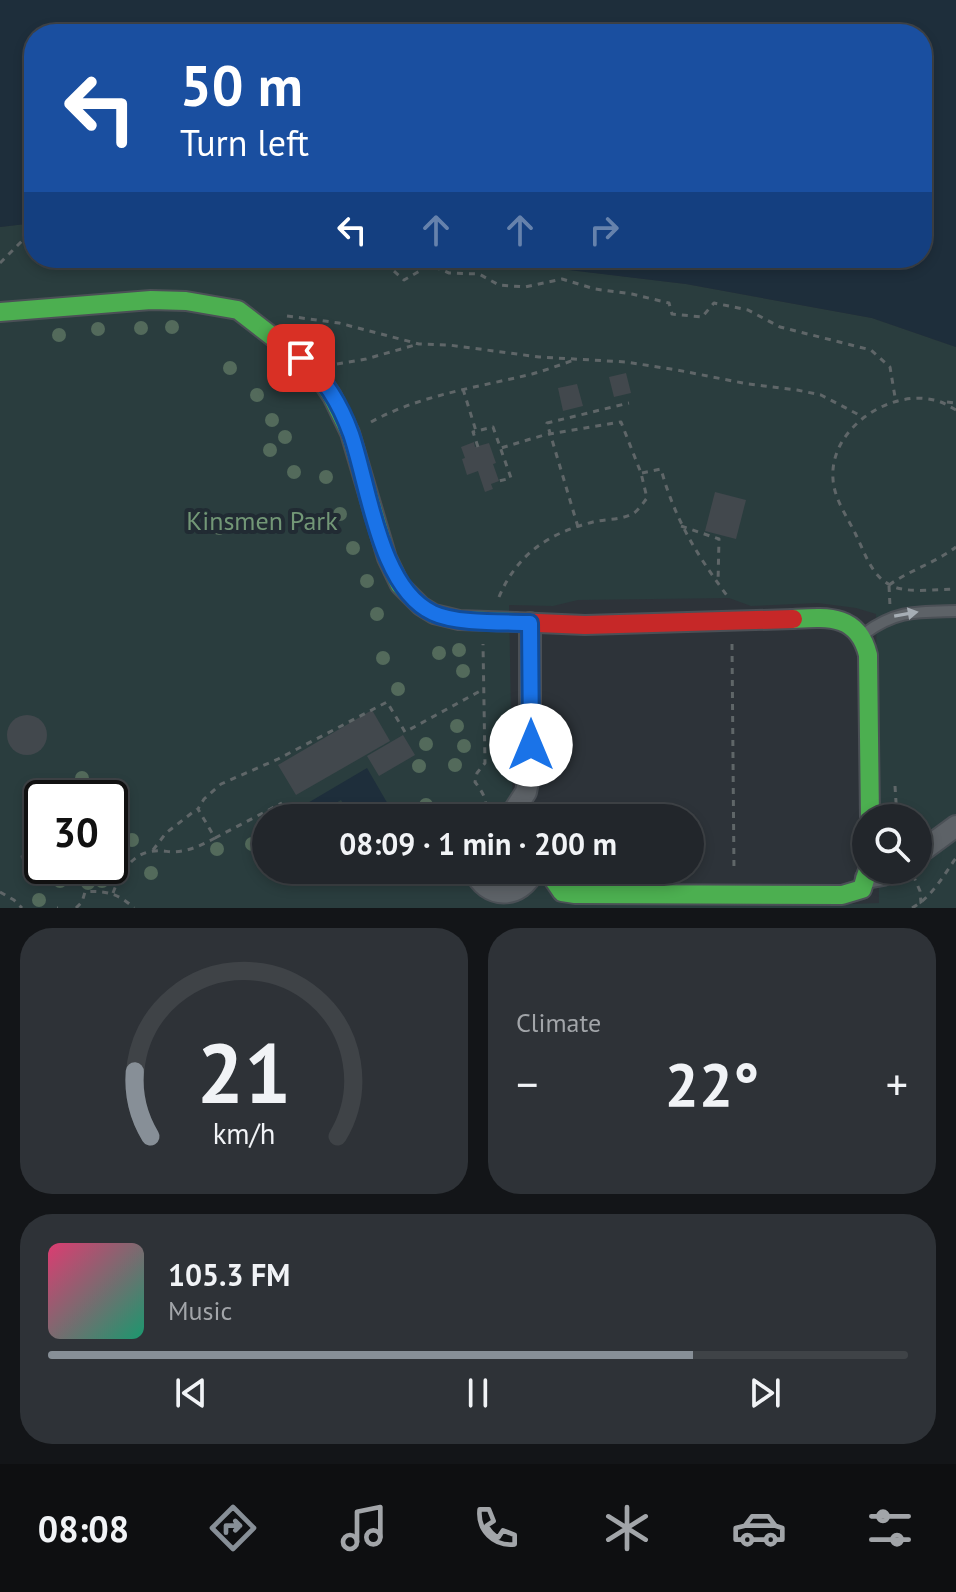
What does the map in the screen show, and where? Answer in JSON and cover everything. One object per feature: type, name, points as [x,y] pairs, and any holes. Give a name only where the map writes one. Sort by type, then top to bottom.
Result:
[{"type":"street","points":[[0,312],[170,299],[238,310],[313,368],[332,396],[350,433],[387,558],[400,585],[434,614],[459,620],[585,625],[830,619],[849,623],[862,635],[868,655],[870,804]]},
{"type":"street","points":[[518,804],[526,792],[530,771],[530,623]]},
{"type":"street","points":[[932,831],[956,825]]},
{"type":"street","points":[[932,843],[956,825]]},
{"type":"street","points":[[482,884],[488,889],[508,893],[544,893],[561,889]]},
{"type":"street","points":[[508,893],[526,884]]},
{"type":"street","points":[[557,884],[562,892],[575,894],[735,896],[842,895],[862,889],[864,884]]},
{"type":"lane","points":[[862,635],[880,622],[900,614],[956,611]]},
{"type":"path","points":[[0,263],[24,240]]},
{"type":"path","points":[[391,268],[404,280],[425,268]]},
{"type":"path","points":[[437,268],[449,273],[479,274],[499,285],[525,287],[562,279],[595,289],[669,303],[672,314],[702,317],[714,303],[748,310],[780,327],[871,350],[890,367],[896,403]]},
{"type":"path","points":[[285,316],[339,323],[419,344],[539,357],[626,362],[797,390],[821,395],[863,417]]},
{"type":"path","points":[[313,368],[366,359],[419,344]]},
{"type":"path","points":[[350,433],[389,412],[576,359]]},
{"type":"path","points":[[463,389],[478,447]]},
{"type":"path","points":[[956,403],[931,399],[906,400],[863,417],[847,432],[841,443],[833,480],[835,492],[879,578],[900,589],[956,589]]},
{"type":"path","points":[[943,402],[956,410]]},
{"type":"path","points":[[578,527],[547,423],[629,403]]},
{"type":"path","points":[[498,599],[512,574],[536,547],[560,532],[632,515],[647,498],[641,473],[621,422],[551,434],[501,448]]},
{"type":"path","points":[[476,431],[493,427],[511,478],[499,481]]},
{"type":"path","points":[[641,473],[661,469],[681,526],[729,598],[732,621],[735,896]]},
{"type":"path","points":[[681,526],[719,539],[718,583]]},
{"type":"path","points":[[889,585],[956,547]]},
{"type":"path","points":[[483,621],[485,763],[477,773],[475,782],[486,804]]},
{"type":"path","points":[[113,893],[127,865],[153,850],[166,833],[198,809],[221,784],[278,759],[387,702],[405,732],[482,690]]},
{"type":"path","points":[[153,850],[174,852],[198,848],[282,803]]},
{"type":"path","points":[[198,809],[215,838]]},
{"type":"path","points":[[912,908],[921,903],[956,858]]},
{"type":"path","points":[[917,884],[925,908]]},
{"type":"path","points":[[76,908],[85,892],[100,890],[113,893],[134,908]]},
{"type":"path","points":[[0,892],[22,908]]},
{"type":"green space","name":"Kinsmen Park","points":[[24,224],[24,268],[555,268],[686,284],[872,318],[956,347],[956,908],[0,908],[0,227]],"holes":[[[729,598],[751,606],[818,603],[876,614],[879,804],[932,804],[932,884],[879,884],[879,903],[852,904],[586,884],[252,884],[252,804],[513,804],[509,605],[553,606],[578,600]]]},
{"type":"water","points":[[0,0],[956,0],[956,347],[872,318],[686,284],[552,268],[932,268],[932,24],[24,24],[24,224],[0,227]]},
{"type":"water","points":[[367,768],[388,804],[343,804],[341,800],[334,804],[306,804]]},
{"type":"building","points":[[626,373],[631,393],[614,397],[609,377]]},
{"type":"building","points":[[577,384],[583,406],[563,411],[558,388]]},
{"type":"building","points":[[474,442],[475,447],[489,443],[496,463],[493,464],[499,481],[491,484],[493,489],[485,492],[478,471],[467,475],[462,459],[465,458],[461,447]]},
{"type":"building","points":[[715,492],[746,500],[736,539],[705,531]]},
{"type":"building","points":[[372,710],[390,741],[296,795],[278,765]]},
{"type":"building","points":[[27,715],[41,721],[47,735],[41,749],[27,755],[13,749],[7,735],[13,721]]},
{"type":"building","points":[[403,735],[415,755],[379,776],[367,756]]},
{"type":"traffic: fast","points":[[0,312],[151,300],[186,301],[238,310],[313,368],[332,396],[350,433],[387,558],[400,585],[434,614],[459,620],[515,622]]},
{"type":"traffic: fast","points":[[793,619],[840,621],[857,632],[863,642],[868,655],[870,804]]},
{"type":"traffic: fast","points":[[557,884],[562,892],[575,894],[842,895],[862,889],[864,884]]},
{"type":"traffic: jam","points":[[515,622],[585,625],[793,619]]},
{"type":"route","points":[[301,358],[313,368],[332,396],[350,433],[387,558],[400,585],[434,614],[459,620],[530,623],[531,745]]}]
